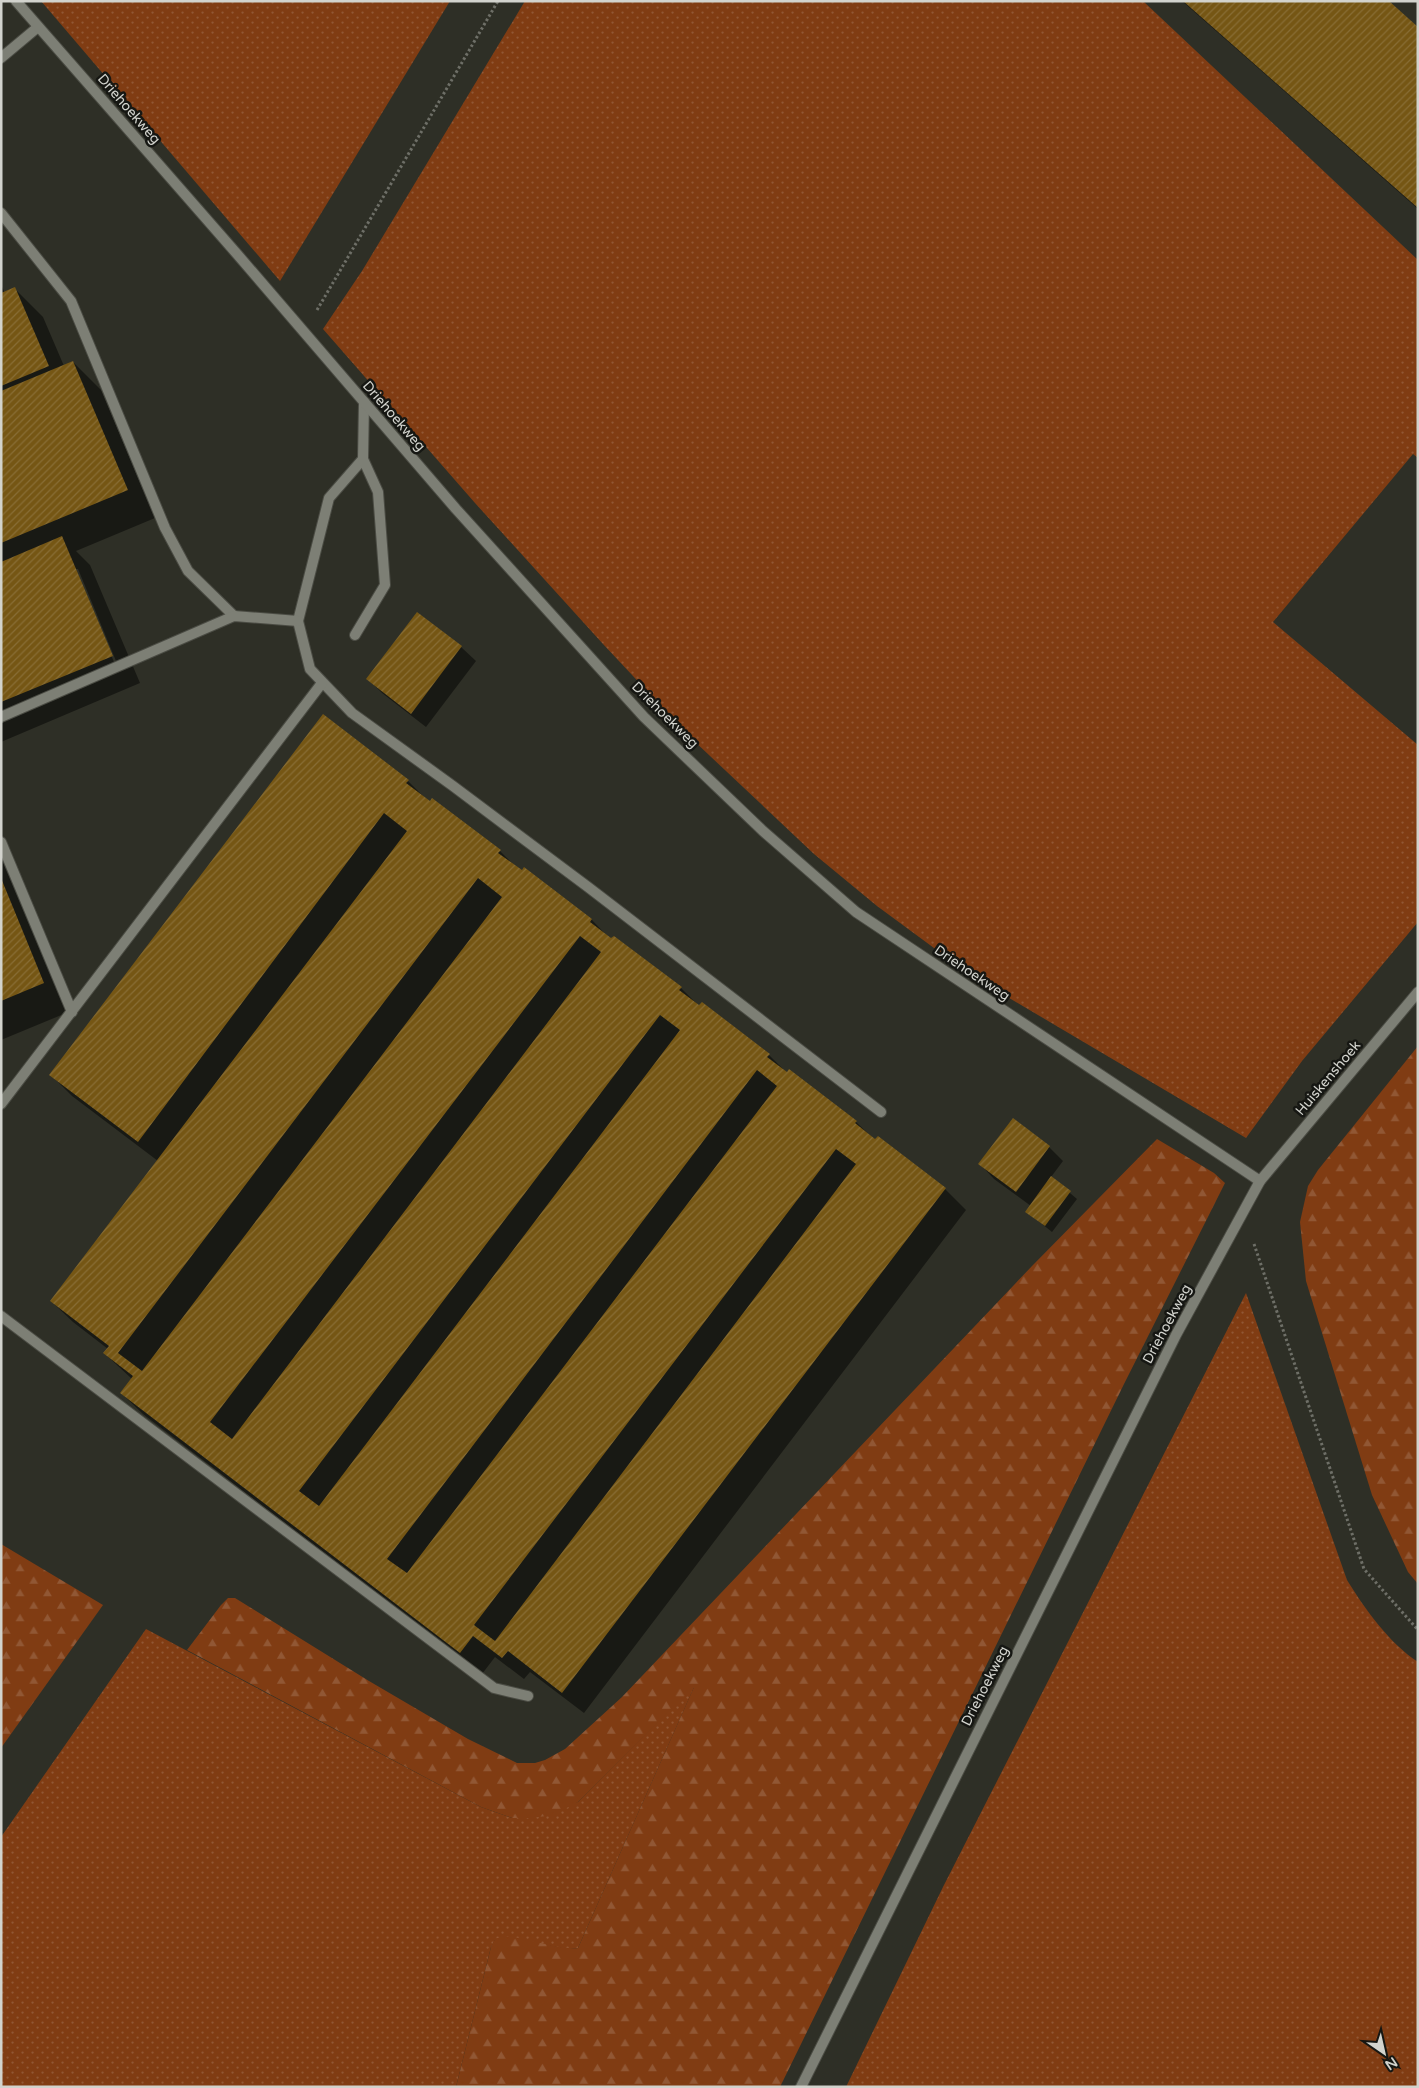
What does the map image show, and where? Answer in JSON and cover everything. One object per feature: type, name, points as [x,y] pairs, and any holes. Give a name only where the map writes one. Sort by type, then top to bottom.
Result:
[{"type":"street","name":"Driehoekweg","points":[[16,1],[456,509],[644,717],[770,837],[856,912],[1260,1181],[1176,1335],[801,2087]]},
{"type":"street","points":[[1,58],[38,27]]},
{"type":"street","points":[[1,213],[71,302],[166,528],[188,572],[234,616]]},
{"type":"street","points":[[355,635],[385,584],[378,492],[363,459],[364,402]]},
{"type":"street","points":[[363,459],[329,498],[298,621],[310,669],[352,713],[588,887],[881,1112]]},
{"type":"street","points":[[1,717],[234,616],[298,621]]},
{"type":"street","points":[[1,1104],[322,683]]},
{"type":"street","points":[[1,842],[72,1012]]},
{"type":"street","name":"Huiskenshoek","points":[[1260,1181],[1418,992]]},
{"type":"street","points":[[1,1316],[494,1688],[528,1696]]},
{"type":"path","points":[[304,332],[498,1]]},
{"type":"path","points":[[1255,1237],[1254,1247],[1364,1569],[1418,1630]]},
{"type":"green space","points":[[41,1],[450,1],[280,281]]},
{"type":"green space","points":[[525,1],[1143,1],[1418,260],[1418,458],[1413,454],[1273,622],[1418,745],[1418,922],[1302,1061],[1246,1138],[972,976],[877,906],[814,854],[692,739],[603,644],[475,503],[323,329],[362,271]]},
{"type":"green space","points":[[1418,1046],[1418,1584],[1408,1572],[1372,1495],[1306,1281],[1300,1222],[1308,1186],[1318,1170]]},
{"type":"green space","points":[[1157,1139],[1214,1173],[1225,1183],[1124,1384],[780,2087],[456,2087],[494,1941],[498,1938],[515,1937],[558,1947],[578,1948],[694,1687],[578,1802],[553,1815],[512,1818],[481,1807],[187,1650],[221,1605],[228,1598],[235,1598],[369,1681],[468,1739],[517,1763],[535,1763],[545,1760],[565,1749],[622,1697],[1032,1266]]},
{"type":"green space","points":[[1246,1293],[1347,1580],[1370,1614],[1388,1635],[1418,1662],[1418,2087],[846,2087],[943,1887]]},
{"type":"green space","points":[[1,1544],[103,1605],[1,1748]]},
{"type":"green space","points":[[146,1629],[481,1807],[512,1818],[578,1802],[695,1685],[578,1948],[567,1949],[516,1939],[495,1940],[491,1947],[456,2087],[1,2087],[1,1837]]},
{"type":"building","points":[[1183,1],[1389,1],[1418,27],[1418,208]]},
{"type":"building","points":[[15,287],[49,366],[1,386],[1,293]]},
{"type":"building","points":[[73,361],[128,490],[1,543],[1,391]]},
{"type":"building","points":[[62,536],[113,656],[1,702],[1,562]]},
{"type":"building","points":[[417,612],[462,646],[411,714],[366,679]]},
{"type":"building","points":[[323,714],[409,780],[406,783],[430,801],[432,798],[501,850],[498,853],[522,870],[524,867],[592,919],[590,922],[611,938],[614,936],[682,987],[679,990],[699,1005],[702,1002],[770,1054],[767,1057],[787,1072],[789,1069],[857,1121],[855,1123],[875,1139],[878,1136],[946,1188],[562,1693],[508,1651],[502,1658],[473,1636],[460,1653],[120,1393],[133,1376],[103,1353],[109,1346],[50,1301],[407,831],[384,813],[138,1142],[49,1075]],"holes":[[[478,878],[502,897],[142,1371],[118,1353]],[[580,936],[601,952],[232,1439],[210,1422]],[[660,1015],[680,1030],[319,1506],[299,1491]],[[757,1070],[777,1086],[407,1573],[387,1559]],[[836,1149],[856,1164],[495,1641],[474,1625]]]},
{"type":"building","points":[[1,878],[44,983],[1,1001]]},
{"type":"building","points":[[1013,1118],[1050,1146],[1016,1192],[978,1164]]},
{"type":"building","points":[[1051,1176],[1071,1191],[1045,1226],[1025,1212]]}]
